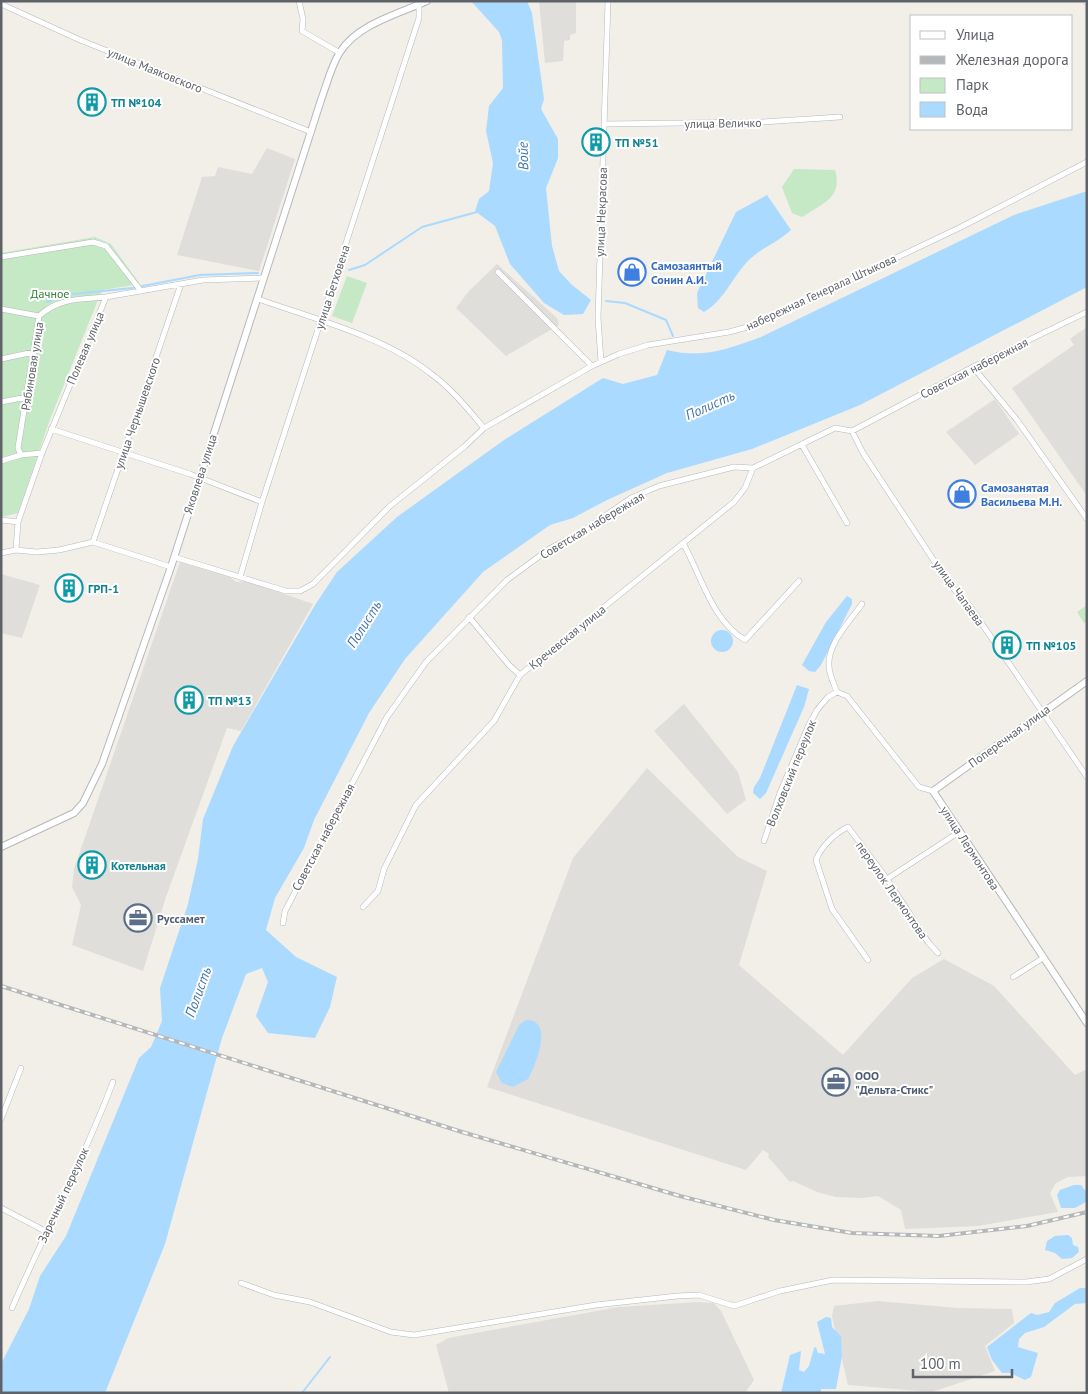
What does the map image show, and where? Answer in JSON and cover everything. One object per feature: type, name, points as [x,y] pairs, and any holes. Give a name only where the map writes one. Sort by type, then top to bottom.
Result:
[{"type":"street","points":[[299,1],[303,19],[302,31],[340,53]]},
{"type":"street","points":[[420,4],[427,1]]},
{"type":"street","name":"улица Некрасова","points":[[600,362],[598,318],[608,1]]},
{"type":"street","name":"улица Маяковского","points":[[1,4],[80,40],[311,132]]},
{"type":"street","name":"Яковлева улица","points":[[1,847],[64,819],[83,804],[102,764],[171,566],[311,132],[340,53],[348,43],[373,25],[420,4]]},
{"type":"street","name":"улица Бетховена","points":[[240,577],[262,502],[418,18],[420,4]]},
{"type":"street","name":"улица Величко","points":[[605,124],[762,122],[840,117]]},
{"type":"street","name":"набережная Генерала Штыкова","points":[[174,557],[286,591],[300,591],[313,584],[390,506],[465,446],[484,428],[592,366],[648,345],[730,332],[755,325],[961,227],[1087,162]]},
{"type":"street","points":[[1,257],[93,242],[106,246],[141,291]]},
{"type":"street","points":[[498,272],[592,366]]},
{"type":"street","name":"Полевая улица","points":[[16,550],[18,522],[50,429],[106,297],[203,280],[264,278]]},
{"type":"street","name":"улица Чернышевского","points":[[93,542],[180,284]]},
{"type":"street","name":"Рябиновая улица","points":[[21,455],[18,448],[39,316],[53,305],[68,300],[106,297]]},
{"type":"street","points":[[258,298],[381,344],[429,372],[452,391],[484,428]]},
{"type":"street","points":[[1,309],[39,316]]},
{"type":"street","name":"Советская набережная","points":[[283,923],[284,911],[387,717],[426,662],[507,580],[542,554],[580,532],[631,498],[659,486],[734,467],[753,468],[835,428],[852,431],[973,367],[1087,312]]},
{"type":"street","points":[[1,359],[34,352]]},
{"type":"street","points":[[973,367],[1017,420],[1087,519]]},
{"type":"street","points":[[1,402],[27,397]]},
{"type":"street","points":[[50,429],[199,478],[262,502]]},
{"type":"street","name":"улица Чапаева","points":[[852,431],[863,454],[903,511],[950,584],[969,605],[1087,777]]},
{"type":"street","points":[[802,445],[847,523]]},
{"type":"street","points":[[1,461],[21,455],[42,453]]},
{"type":"street","name":"Кречевская улица","points":[[363,907],[378,891],[384,869],[416,806],[494,721],[520,675],[734,502],[745,488],[753,468]]},
{"type":"street","points":[[1,520],[18,522]]},
{"type":"street","points":[[1,553],[16,550],[52,551],[93,542],[171,566]]},
{"type":"street","points":[[683,544],[722,619],[735,634],[745,640],[799,581]]},
{"type":"street","points":[[837,692],[829,666],[830,656],[839,637],[862,604]]},
{"type":"street","points":[[469,617],[509,665],[520,675]]},
{"type":"street","name":"Поперечная улица","points":[[932,791],[1087,682]]},
{"type":"street","name":"улица Лермонтова","points":[[837,692],[847,696],[920,787],[932,791],[1087,1023]]},
{"type":"street","name":"Волховский переулок","points":[[764,841],[780,794],[808,727],[817,710],[837,692]]},
{"type":"street","name":"переулок Лермонтова","points":[[868,960],[832,909],[816,860],[819,852],[841,831],[848,827],[887,879],[928,942],[938,953]]},
{"type":"street","points":[[887,879],[959,832]]},
{"type":"street","points":[[1013,977],[1043,958]]},
{"type":"street","points":[[1,1119],[21,1068]]},
{"type":"street","name":"Заречный переулок","points":[[12,1308],[45,1231],[81,1159],[113,1082]]},
{"type":"street","points":[[1,1208],[45,1231]]},
{"type":"street","points":[[240,1283],[274,1295],[310,1302],[391,1332],[414,1335],[596,1305],[677,1296],[699,1295],[734,1306],[780,1291],[833,1280],[1026,1282],[1049,1279],[1087,1259]]},
{"type":"shaded area","points":[[539,1],[576,1],[576,33],[570,35],[570,40],[564,41],[563,61],[545,63]]},
{"type":"shaded area","points":[[267,148],[295,159],[259,271],[177,255],[202,177],[215,176],[218,167],[252,174]]},
{"type":"shaded area","points":[[497,264],[557,318],[559,325],[506,356],[456,308],[468,292]]},
{"type":"shaded area","points":[[1087,327],[1087,496],[1012,388],[1074,345],[1070,339]]},
{"type":"shaded area","points":[[995,399],[1019,434],[975,465],[946,432]]},
{"type":"shaded area","points":[[180,562],[230,577],[236,582],[247,581],[313,604],[241,731],[227,728],[166,897],[143,971],[72,945],[81,905],[72,887],[74,869]]},
{"type":"shaded area","points":[[1,574],[40,585],[22,638],[1,633]]},
{"type":"shaded area","points":[[684,704],[738,772],[746,800],[727,814],[654,731]]},
{"type":"shaded area","points":[[647,768],[738,857],[767,871],[739,965],[843,1055],[912,978],[944,959],[994,986],[1075,1075],[1087,1069],[1087,1176],[1068,1177],[1056,1183],[1050,1193],[1058,1212],[978,1226],[905,1229],[901,1210],[878,1196],[861,1198],[836,1197],[817,1192],[793,1181],[790,1182],[768,1157],[769,1154],[763,1150],[746,1170],[487,1087],[573,858]]},
{"type":"shaded area","points":[[878,1301],[958,1308],[1012,1309],[1014,1323],[985,1346],[995,1371],[932,1392],[848,1385],[832,1316],[834,1306]]},
{"type":"shaded area","points":[[698,1302],[714,1303],[721,1311],[754,1380],[745,1393],[449,1393],[436,1345],[448,1338],[619,1307]]},
{"type":"green space","points":[[794,169],[835,170],[837,179],[834,193],[829,199],[802,217],[792,213],[782,187]]},
{"type":"green space","name":"Дачное","points":[[95,237],[111,244],[140,284],[102,290],[49,422],[18,513],[1,517],[1,253]]},
{"type":"green space","points":[[347,276],[367,283],[352,323],[332,316]]},
{"type":"green space","points":[[1087,605],[1087,622],[1084,623],[1077,612]]},
{"type":"water","points":[[471,1],[527,1],[532,13],[544,99],[541,109],[558,139],[558,158],[546,188],[552,246],[559,271],[572,285],[591,300],[583,314],[564,315],[544,303],[510,264],[495,226],[475,211],[479,199],[489,191],[493,163],[486,131],[489,106],[503,88],[502,40],[499,32]]},
{"type":"water","name":"Полисть","points":[[1087,191],[1087,287],[860,405],[752,449],[667,473],[607,500],[573,518],[550,525],[483,572],[405,659],[369,713],[314,820],[304,848],[275,898],[266,930],[296,957],[337,977],[330,1007],[315,1038],[268,1033],[256,1016],[268,982],[262,968],[246,974],[222,1038],[165,1244],[105,1393],[1,1393],[1,1364],[29,1309],[40,1276],[66,1236],[139,1058],[151,1047],[162,1021],[160,988],[188,904],[198,859],[203,819],[233,746],[315,605],[337,572],[397,517],[504,440],[603,378],[623,384],[657,375],[667,350],[680,353],[704,353],[726,349],[761,337],[1014,215]]},
{"type":"water","points":[[767,195],[791,230],[750,259],[718,301],[704,312],[698,308],[697,293],[736,212]]},
{"type":"water","points":[[847,596],[852,599],[852,604],[821,665],[815,672],[809,671],[802,665],[826,622]]},
{"type":"water","points":[[722,630],[730,633],[733,641],[730,649],[722,652],[714,649],[711,641],[714,633]]},
{"type":"water","points":[[797,685],[809,689],[804,707],[766,793],[760,799],[753,793],[754,787],[760,778]]},
{"type":"water","points":[[526,1020],[535,1022],[540,1027],[540,1045],[535,1065],[528,1079],[513,1087],[502,1083],[496,1072],[519,1025]]},
{"type":"water","points":[[1074,1185],[1081,1185],[1087,1193],[1086,1202],[1075,1208],[1061,1208],[1057,1195],[1060,1190]]},
{"type":"water","points":[[1068,1235],[1072,1238],[1073,1245],[1078,1247],[1079,1252],[1072,1258],[1062,1259],[1055,1253],[1045,1250],[1047,1241],[1055,1236]]},
{"type":"water","points":[[1080,1288],[1087,1288],[1087,1303],[1075,1304],[1044,1327],[1025,1333],[1019,1339],[1018,1347],[1038,1353],[1031,1377],[1025,1380],[1010,1373],[1002,1373],[992,1360],[987,1347],[1031,1313],[1037,1315],[1049,1312],[1055,1303]]},
{"type":"water","points":[[826,1317],[831,1318],[832,1327],[841,1336],[842,1356],[836,1389],[821,1389],[821,1393],[781,1393],[790,1355],[801,1351],[799,1370],[804,1372],[809,1366],[814,1348],[816,1347],[818,1353],[825,1354],[817,1322]]},
{"type":"waterway","points":[[349,270],[365,265],[422,227],[477,212]]},
{"type":"waterway","points":[[47,302],[64,295],[132,288],[200,275],[258,273]]},
{"type":"waterway","name":"Войе","points":[[606,301],[625,303],[666,320],[673,336]]},
{"type":"waterway","points":[[302,1393],[330,1357]]},
{"type":"railway","points":[[1,986],[462,1132],[680,1196],[774,1220],[852,1233],[939,1236],[1027,1226],[1087,1212]]},
{"type":"place","name":"ТП №104","points":[[92,102]]},
{"type":"place","name":"ТП №51","points":[[596,142]]},
{"type":"place","name":"Самозаянтый Сонин А.И.","points":[[632,272]]},
{"type":"place","name":"Самозанятая Васильева М.Н.","points":[[962,494]]},
{"type":"place","name":"ГРП-1","points":[[69,588]]},
{"type":"place","name":"ТП №105","points":[[1007,645]]},
{"type":"place","name":"ТП №13","points":[[189,700]]},
{"type":"place","name":"Котельная","points":[[92,865]]},
{"type":"place","name":"Руссамет","points":[[138,918]]},
{"type":"place","name":"ООО \"Дельта-Стикс\"","points":[[836,1082]]}]
